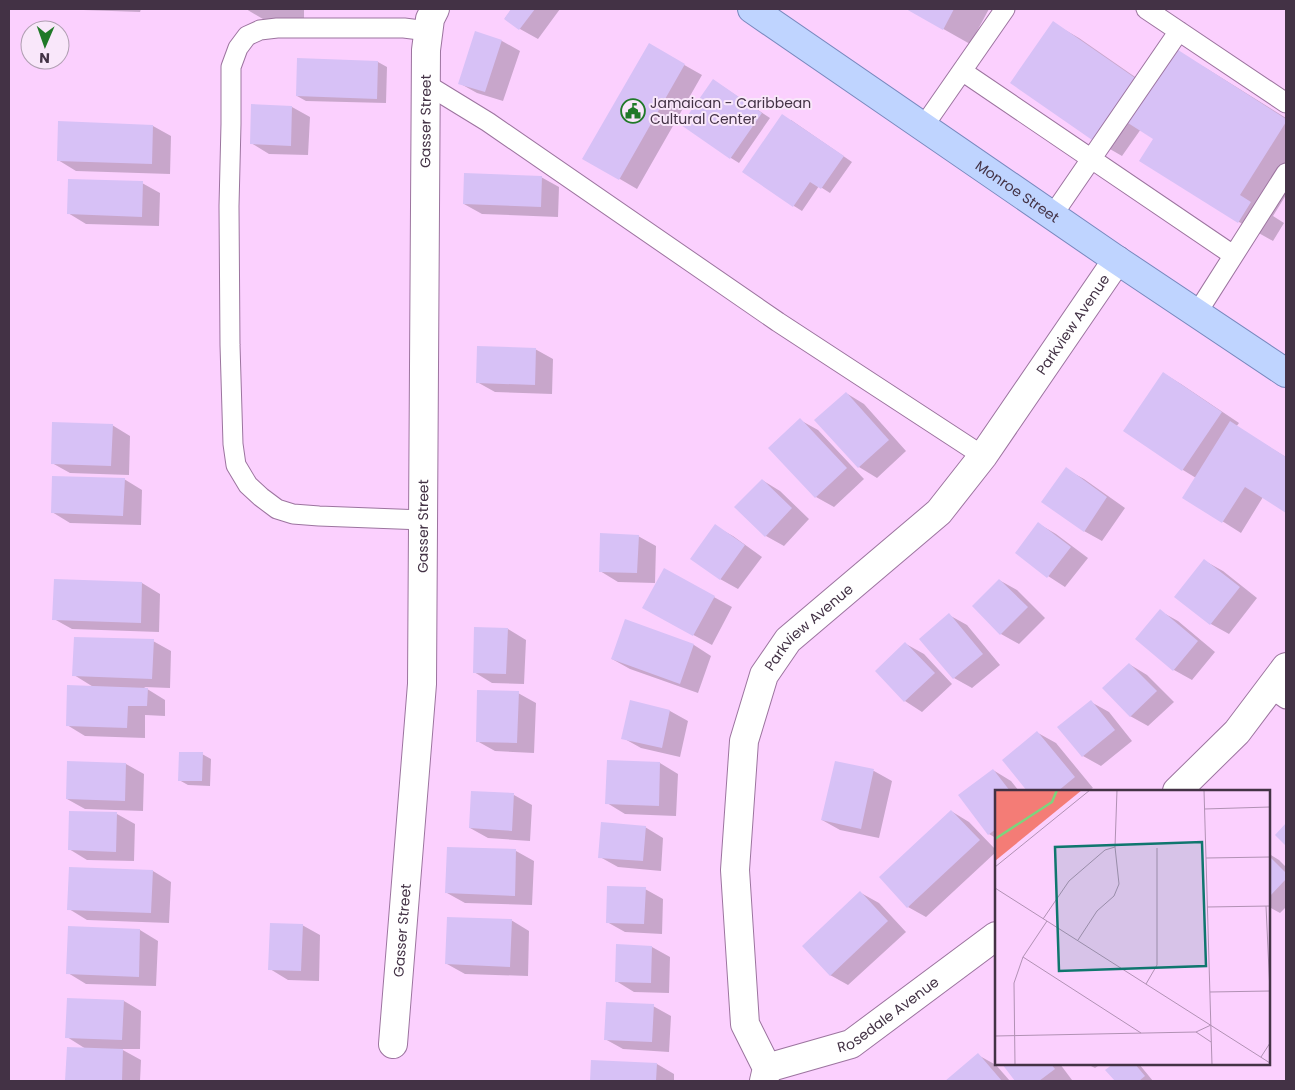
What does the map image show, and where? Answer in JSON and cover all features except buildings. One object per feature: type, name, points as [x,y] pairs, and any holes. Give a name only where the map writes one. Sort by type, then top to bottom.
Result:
[{"type":"main road","name":"Monroe Street","points":[[752,9],[1052,216],[1286,373]]},
{"type":"street","name":"Gasser Street","points":[[393,1044],[422,684],[426,50],[432,20]]},
{"type":"street","name":"Parkview Avenue","points":[[765,1075],[745,1024],[735,870],[744,741],[764,675],[788,640],[939,512],[983,456],[1117,260]]},
{"type":"street","points":[[1178,790],[1237,732],[1281,684]]},
{"type":"street","name":"Rosedale Avenue","points":[[765,1075],[851,1044],[995,937]]},
{"type":"lane","points":[[924,127],[1005,9]]},
{"type":"lane","points":[[1146,9],[1286,103]]},
{"type":"lane","points":[[423,520],[319,516],[293,514],[276,509],[248,485],[236,465],[233,444],[230,345],[231,67],[238,48],[247,36],[260,30],[277,28],[404,28],[432,20]]},
{"type":"lane","points":[[1052,216],[1179,31]]},
{"type":"lane","points":[[962,70],[1233,255]]},
{"type":"lane","points":[[426,84],[488,122],[778,322],[983,456]]},
{"type":"lane","points":[[1197,313],[1286,173]]},
{"type":"place","name":"Jamaican - Caribbean Cultural Center","points":[[633,111]]}]
